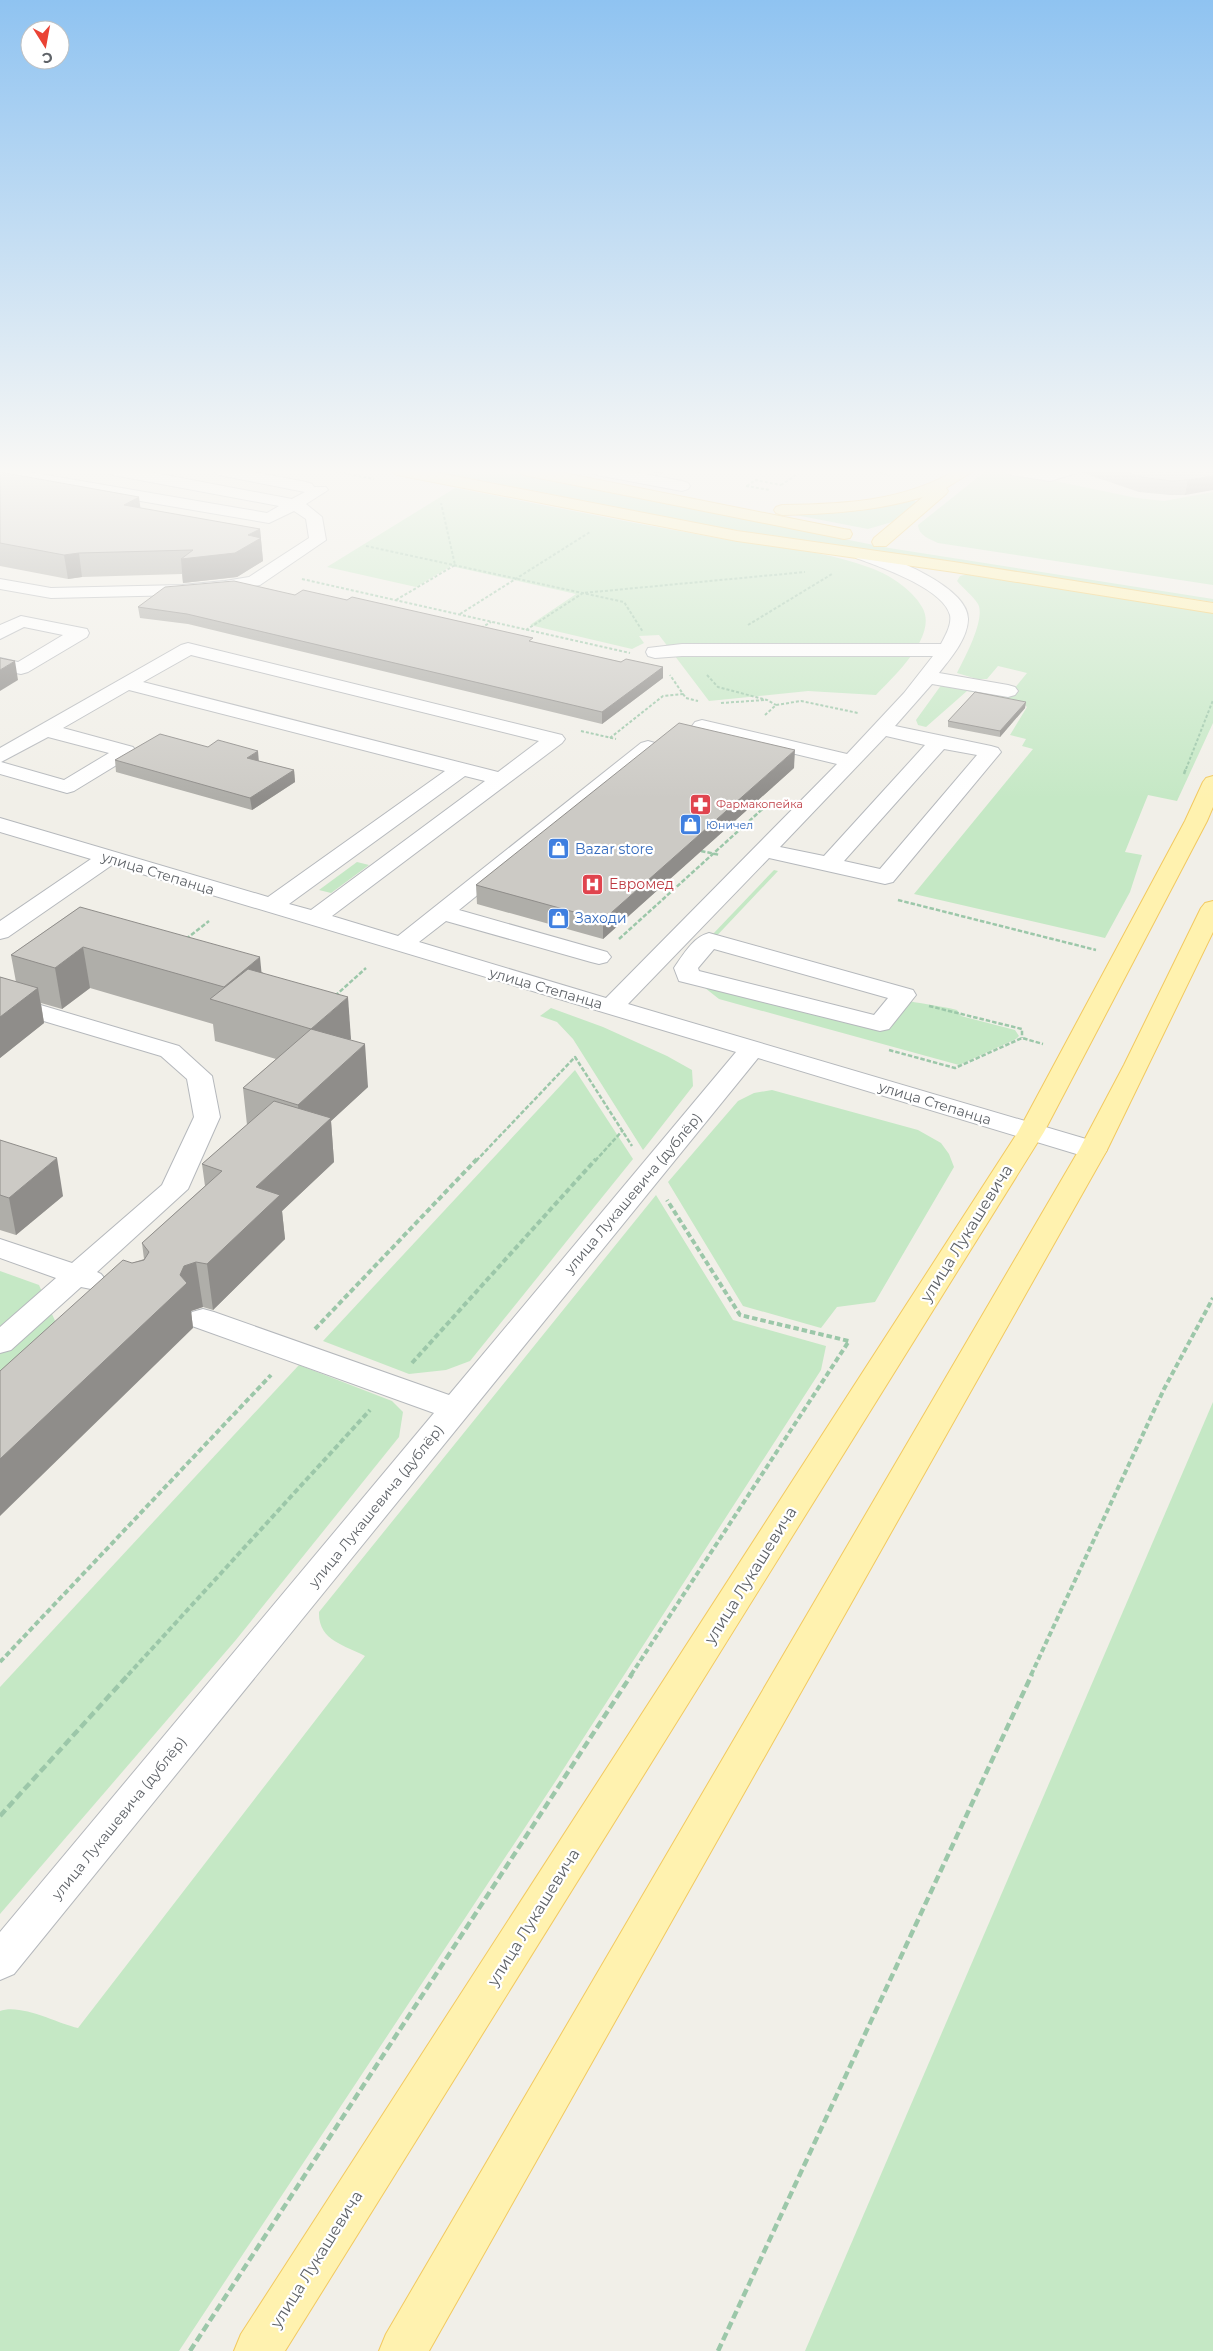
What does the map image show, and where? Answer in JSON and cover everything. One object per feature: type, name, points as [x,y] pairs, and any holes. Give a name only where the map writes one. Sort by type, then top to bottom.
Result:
[{"type":"main road","points":[[1034,580],[1213,608]]},
{"type":"main road","points":[[1117,580],[1213,595]]},
{"type":"main road","name":"улица Лукашевича","points":[[258,2351],[1030,1132],[1196,821],[1213,782]]},
{"type":"main road","points":[[403,2351],[1093,1150],[1137,1066],[1213,908]]},
{"type":"street","points":[[0,584],[51,593],[182,590],[256,580]]},
{"type":"street","points":[[611,1007],[881,730],[926,677],[946,650],[956,631],[959,615],[952,602],[935,588],[920,580]]},
{"type":"street","points":[[934,580],[935,588]]},
{"type":"street","points":[[0,633],[21,621],[80,634],[21,668],[0,664]]},
{"type":"street","points":[[0,756],[188,649],[555,739],[314,919]]},
{"type":"street","points":[[655,652],[682,650],[946,650]]},
{"type":"street","points":[[926,677],[1008,691]]},
{"type":"street","points":[[127,684],[501,779]]},
{"type":"street","points":[[702,726],[851,761]]},
{"type":"street","points":[[0,768],[67,786],[126,751],[46,730]]},
{"type":"street","points":[[759,856],[830,864],[885,877],[991,752],[881,730]]},
{"type":"street","points":[[830,864],[939,742]]},
{"type":"street","points":[[401,945],[648,747]]},
{"type":"street","points":[[271,906],[461,769]]},
{"type":"street","name":"улица Степанца","points":[[0,826],[1093,1150]]},
{"type":"street","points":[[0,932],[108,858]]},
{"type":"street","points":[[441,912],[606,951]]},
{"type":"street","points":[[709,940],[904,994],[880,1024],[688,976],[686,968],[709,940]]},
{"type":"street","points":[[0,1343],[174,1190],[206,1117],[199,1076],[170,1051],[6,1008]]},
{"type":"street","name":"улица Лукашевича (дублёр)","points":[[0,1962],[752,1049]]},
{"type":"street","points":[[0,1248],[115,1288]]},
{"type":"street","points":[[203,1319],[456,1409]]},
{"type":"path","points":[[306,580],[634,654]]},
{"type":"path","points":[[396,600],[430,580]]},
{"type":"path","points":[[459,614],[514,580]]},
{"type":"path","points":[[524,580],[624,602]]},
{"type":"path","points":[[526,630],[582,593],[722,580]]},
{"type":"path","points":[[747,626],[824,580]]},
{"type":"path","points":[[422,611],[427,607]]},
{"type":"path","points":[[480,629],[491,622]]},
{"type":"path","points":[[682,650],[718,687],[767,700],[776,705],[802,701],[866,714]]},
{"type":"path","points":[[671,676],[686,698],[703,702]]},
{"type":"path","points":[[610,738],[664,696],[683,694]]},
{"type":"path","points":[[712,703],[767,700]]},
{"type":"path","points":[[1183,774],[1213,700]]},
{"type":"path","points":[[606,951],[750,820]]},
{"type":"path","points":[[701,851],[713,854],[759,856]]},
{"type":"path","points":[[894,899],[1104,952]]},
{"type":"path","points":[[179,944],[209,921]]},
{"type":"path","points":[[330,1000],[366,968]]},
{"type":"path","points":[[889,1049],[955,1068],[1022,1038],[1045,1044]]},
{"type":"path","points":[[190,2351],[849,1341],[740,1315],[650,1172],[575,1058]]},
{"type":"path","points":[[0,1816],[623,1130]]},
{"type":"path","points":[[718,2351],[1164,1389],[1213,1298]]},
{"type":"green space","points":[[384,580],[428,580],[416,587]]},
{"type":"green space","points":[[512,580],[894,580],[918,600],[926,618],[925,630],[920,642],[903,666],[876,695],[808,691],[709,701],[659,635],[639,636],[644,643],[632,649],[530,625],[576,594]]},
{"type":"green space","points":[[1006,580],[1213,611],[1213,723],[1177,801],[1148,795],[1125,852],[1142,855],[1130,892],[1105,938],[914,894],[1033,749],[1022,746],[1026,739],[1010,735],[1027,707],[1020,701],[967,691],[926,727],[918,725],[916,720],[942,684],[1014,689],[1027,673],[998,666],[987,679],[977,679],[957,673],[977,629],[980,611],[978,604],[957,581]]},
{"type":"green space","points":[[1064,580],[1090,580],[1213,599],[1213,602]]},
{"type":"green space","points":[[1178,580],[1213,580],[1213,585]]},
{"type":"green space","points":[[357,862],[369,865],[331,893],[319,890]]},
{"type":"green space","points":[[774,870],[778,871],[709,944],[691,957]]},
{"type":"green space","points":[[700,984],[879,1024],[901,999],[957,1010],[961,1016],[1015,1030],[1019,1036],[959,1065],[719,999]]},
{"type":"green space","points":[[551,1008],[603,1027],[667,1056],[692,1070],[693,1086],[643,1150],[573,1039],[557,1022],[540,1016]]},
{"type":"green space","points":[[575,1070],[633,1159],[470,1361],[446,1370],[409,1374],[323,1341]]},
{"type":"green space","points":[[772,1090],[918,1130],[941,1143],[949,1154],[954,1167],[875,1302],[837,1307],[821,1328],[743,1306],[668,1182],[738,1101],[754,1093]]},
{"type":"green space","points":[[656,1195],[733,1320],[826,1346],[821,1370],[557,1779],[179,2351],[0,2351],[0,2011],[8,2009],[28,2012],[78,2028],[365,1656],[341,1645],[328,1636],[320,1622],[319,1612]]},
{"type":"green space","points":[[0,1271],[39,1285],[60,1332],[0,1398]]},
{"type":"green space","points":[[299,1365],[392,1401],[403,1412],[399,1437],[235,1641],[0,1914],[0,1687]]},
{"type":"green space","points":[[1213,1402],[1213,2351],[805,2351]]},
{"type":"building","points":[[234,581],[295,595],[303,590],[347,600],[352,597],[533,638],[529,641],[621,662],[626,659],[663,667],[602,712],[187,614],[138,607],[165,587]]},
{"type":"building","points":[[0,658],[15,661],[0,670]]},
{"type":"building","points":[[975,692],[1026,702],[1000,731],[948,721]]},
{"type":"building","points":[[679,723],[795,750],[603,920],[476,885]]},
{"type":"building","points":[[160,734],[208,747],[218,740],[258,751],[247,758],[294,770],[250,798],[115,760]]},
{"type":"building","points":[[80,907],[260,957],[224,987],[83,947],[55,968],[11,955]]},
{"type":"building","points":[[248,969],[348,997],[311,1029],[210,999]]},
{"type":"building","points":[[0,977],[38,988],[0,1017]]},
{"type":"building","points":[[311,1029],[365,1044],[298,1105],[243,1088]]},
{"type":"building","points":[[274,1101],[331,1118],[256,1187],[280,1195],[207,1264],[196,1262],[184,1266],[180,1275],[187,1283],[0,1459],[0,1371],[123,1260],[132,1263],[144,1260],[149,1252],[142,1243],[222,1171],[202,1164]]},
{"type":"building","points":[[0,1140],[57,1158],[9,1198],[0,1195]]},
{"type":"place","name":"Фармакопейка","points":[[700,804]]},
{"type":"place","name":"Юничел","points":[[690,825]]},
{"type":"place","name":"Bazar store","points":[[559,849]]},
{"type":"place","name":"Евромед","points":[[593,884]]},
{"type":"place","name":"Заходи","points":[[559,918]]}]
